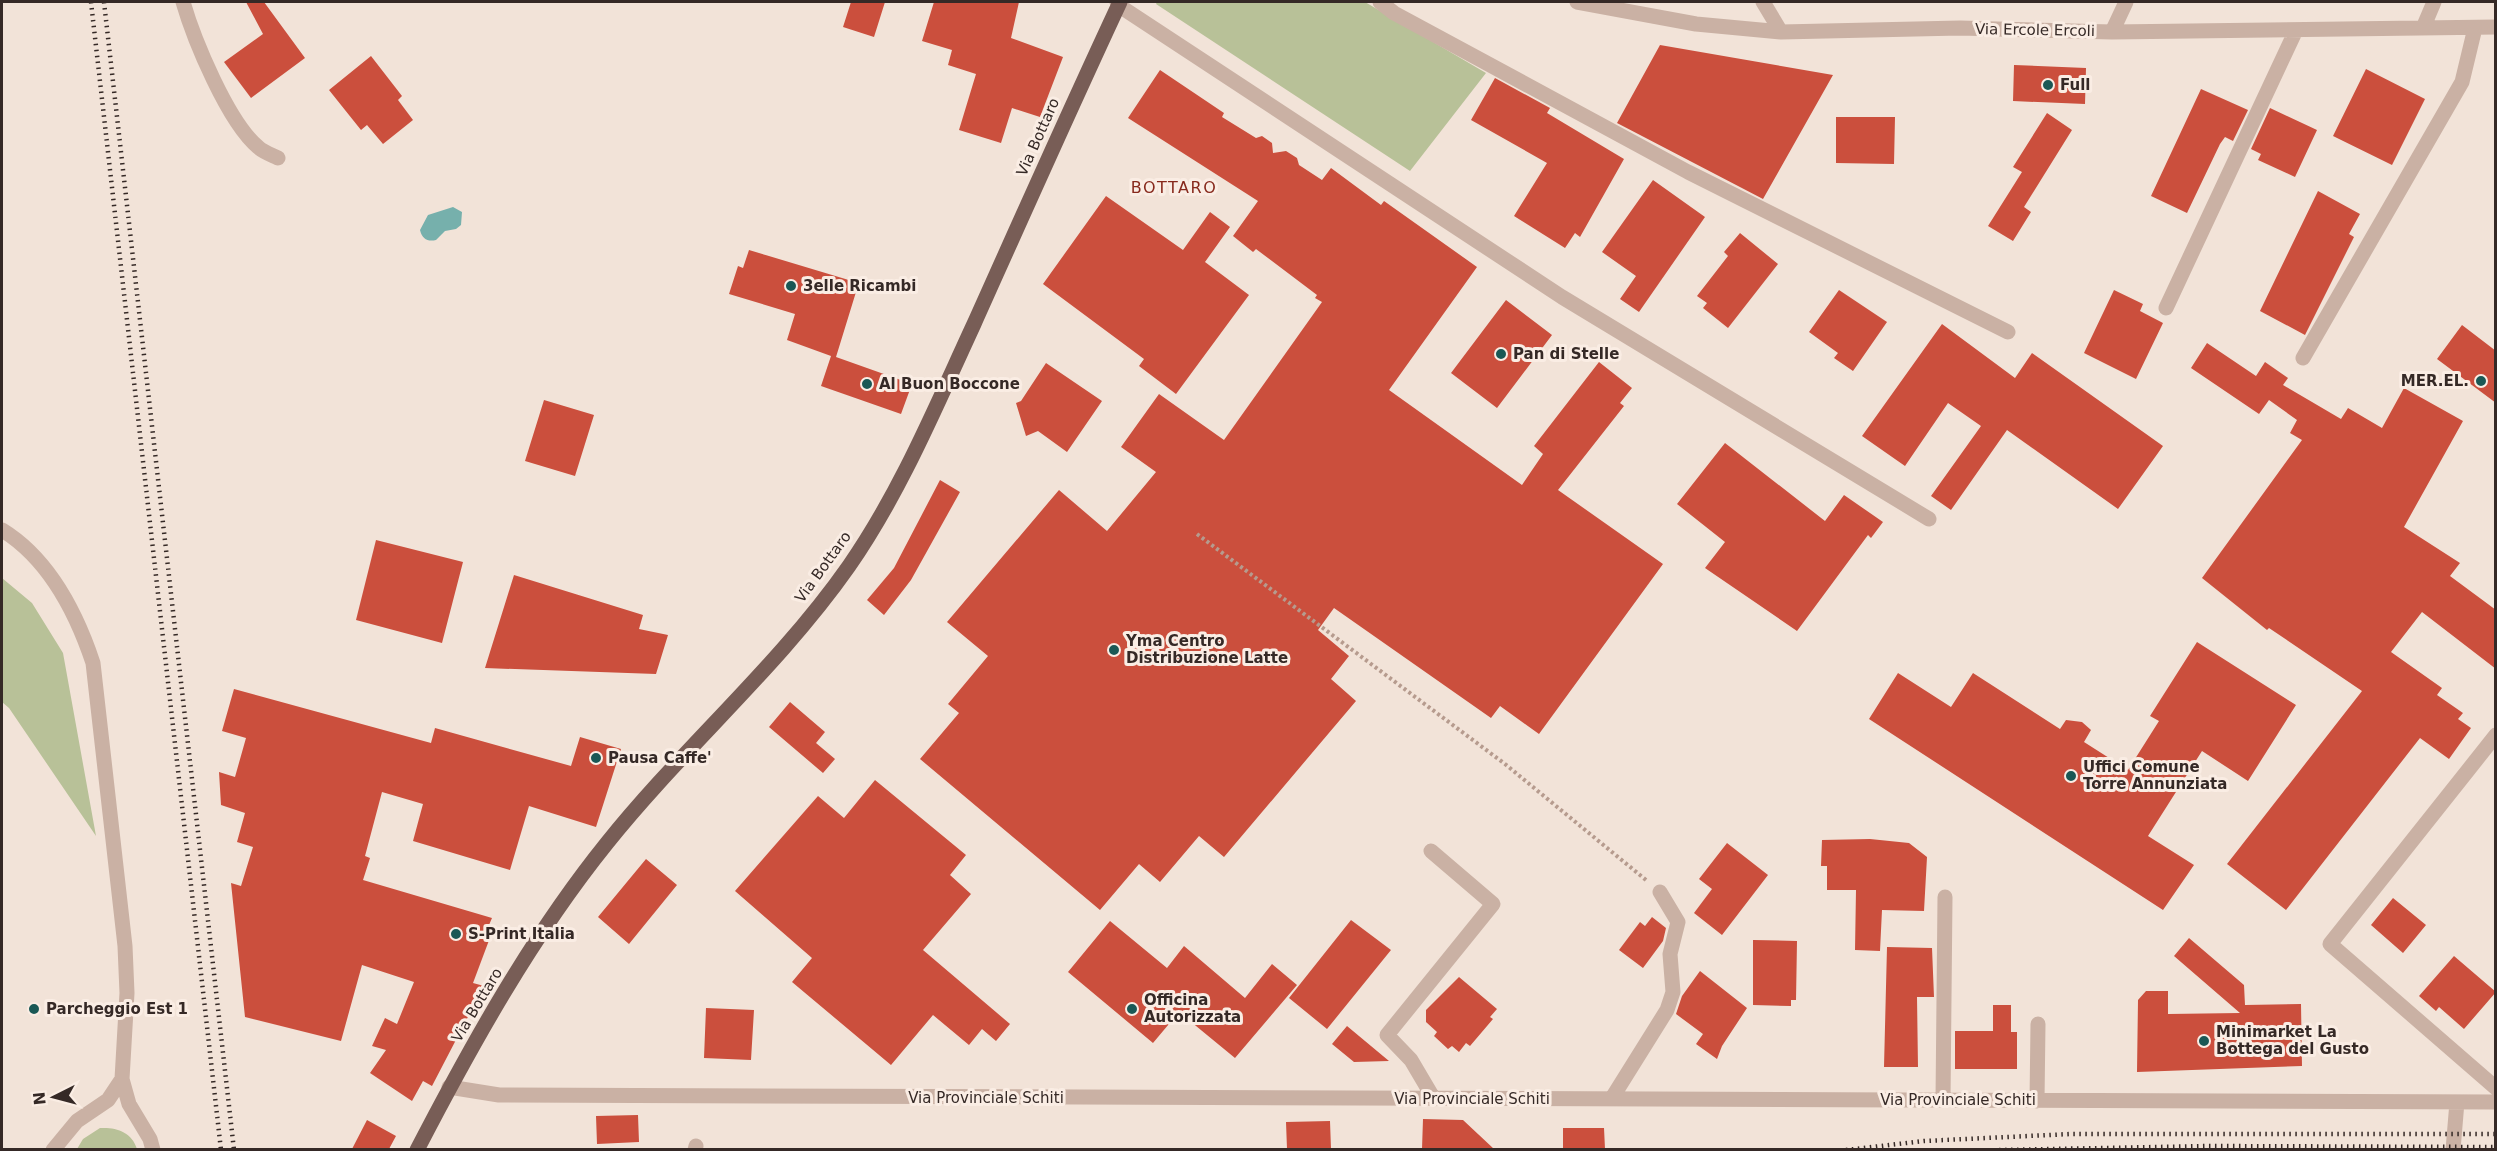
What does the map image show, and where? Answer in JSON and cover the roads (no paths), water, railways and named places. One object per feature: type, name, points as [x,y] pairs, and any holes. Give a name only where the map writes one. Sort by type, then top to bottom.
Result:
[{"type":"main road","name":"Via Bottaro","points":[[417,1149],[449,1087],[567,896],[608,842],[803,624],[848,567],[874,527],[925,431],[1118,3]]},
{"type":"street","points":[[183,2],[199,46],[237,123],[258,148],[278,158]]},
{"type":"street","points":[[1380,2],[1394,13],[1688,172],[2008,332]]},
{"type":"street","name":"Via Ercole Ercoli","points":[[1577,2],[1696,24],[1781,32],[1960,28],[2112,32],[2496,27]]},
{"type":"street","points":[[1763,2],[1781,32]]},
{"type":"street","points":[[2112,32],[2126,2]]},
{"type":"street","points":[[2423,28],[2434,2]]},
{"type":"street","points":[[1118,3],[1562,297],[1929,519]]},
{"type":"street","points":[[2303,358],[2462,82],[2475,28]]},
{"type":"street","points":[[2166,308],[2296,30]]},
{"type":"street","points":[[3,530],[39,561],[61,592],[81,628],[93,663],[125,946],[127,993],[122,1079],[129,1104],[150,1139],[153,1149]]},
{"type":"street","points":[[2496,735],[2330,944],[2496,1088]]},
{"type":"street","points":[[1431,851],[1493,904],[1387,1035],[1411,1060],[1434,1099]]},
{"type":"street","points":[[1612,1098],[1667,1010],[1673,992],[1670,960],[1677,922],[1660,892]]},
{"type":"street","points":[[1943,1100],[1945,897]]},
{"type":"street","points":[[2037,1101],[2038,1024]]},
{"type":"street","points":[[53,1149],[77,1121],[108,1100],[122,1079]]},
{"type":"street","name":"Via Provinciale Schiti","points":[[449,1087],[499,1095],[2496,1102]]},
{"type":"street","points":[[2453,1149],[2457,1102]]},
{"type":"water","points":[[453,207],[462,212],[461,225],[456,229],[445,231],[436,240],[430,241],[424,238],[420,230],[428,215]]},
{"type":"railway","points":[[91,2],[221,1150]]},
{"type":"railway","points":[[104,2],[234,1150]]},
{"type":"railway","points":[[1846,1150],[1924,1141],[2070,1134],[2496,1134]]},
{"type":"railway","points":[[1999,1150],[2208,1146],[2496,1147]]},
{"type":"place","name":"Full","points":[[2048,85]]},
{"type":"place","name":"3elle Ricambi","points":[[791,286]]},
{"type":"place","name":"Pan di Stelle","points":[[1501,354]]},
{"type":"place","name":"MER.EL.","points":[[2481,381]]},
{"type":"place","name":"Al Buon Boccone","points":[[867,384]]},
{"type":"place","name":"Yma Centro Distribuzione Latte","points":[[1114,650]]},
{"type":"place","name":"Pausa Caffe'","points":[[596,758]]},
{"type":"place","name":"Uffici Comune Torre Annunziata","points":[[2071,776]]},
{"type":"place","name":"S-Print Italia","points":[[456,934]]},
{"type":"place","name":"Parcheggio Est 1","points":[[34,1009]]},
{"type":"place","name":"Officina Autorizzata","points":[[1132,1009]]},
{"type":"place","name":"Minimarket La Bottega del Gusto","points":[[2204,1041]]},
{"type":"district","name":"BOTTARO","points":[[1174,187]]}]
